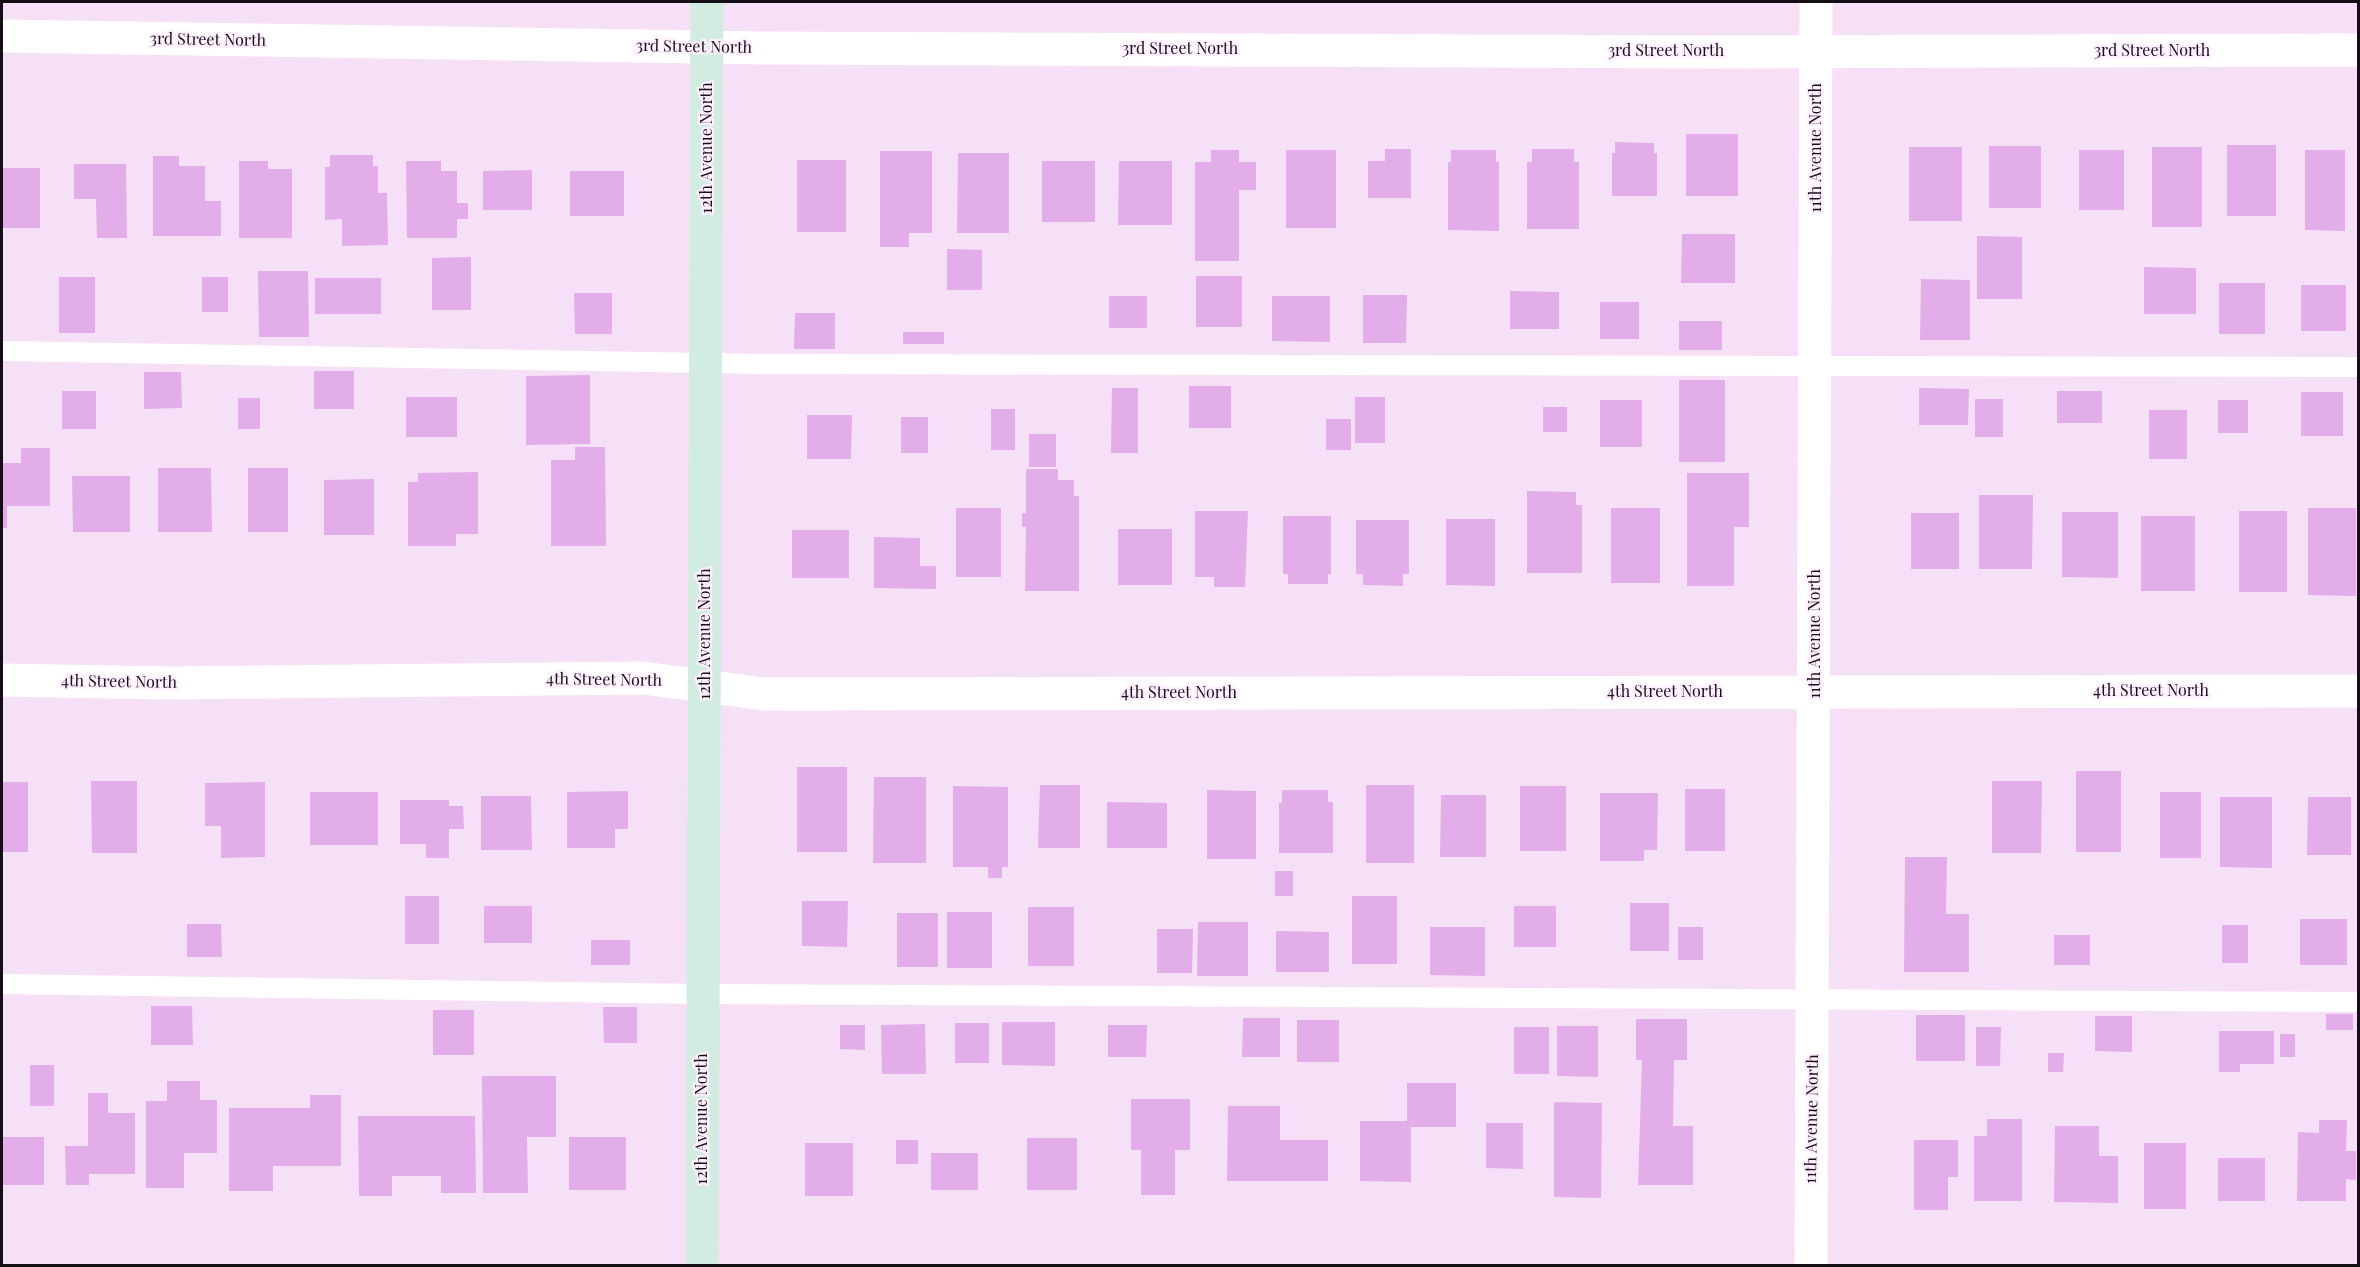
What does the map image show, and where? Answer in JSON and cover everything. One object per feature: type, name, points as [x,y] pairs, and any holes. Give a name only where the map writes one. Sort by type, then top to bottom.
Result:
[{"type":"main road","name":"12th Avenue North","points":[[702,1266],[707,2]]},
{"type":"street","name":"11th Avenue North","points":[[1811,1266],[1814,999],[1816,2]]},
{"type":"street","name":"3rd Street North","points":[[2,36],[707,47],[1816,51],[2358,50]]},
{"type":"street","name":"4th Street North","points":[[2,680],[168,684],[643,678],[764,694],[2358,691]]},
{"type":"lane","points":[[2,351],[707,363],[2358,367]]},
{"type":"lane","points":[[2,984],[702,994],[2358,1002]]},
{"type":"building","points":[[1686,134],[1738,134],[1738,196],[1686,196]]},
{"type":"building","points":[[1615,142],[1654,143],[1654,153],[1657,153],[1657,196],[1612,196],[1612,153],[1615,153]]},
{"type":"building","points":[[2227,145],[2276,145],[2276,216],[2227,216]]},
{"type":"building","points":[[1989,146],[2041,146],[2041,208],[1989,208]]},
{"type":"building","points":[[1909,147],[1962,147],[1962,221],[1909,221]]},
{"type":"building","points":[[2152,147],[2202,147],[2202,227],[2152,227]]},
{"type":"building","points":[[1385,149],[1411,149],[1411,198],[1368,198],[1368,161],[1385,161]]},
{"type":"building","points":[[1532,149],[1574,149],[1574,162],[1579,162],[1579,229],[1527,229],[1527,162],[1532,162]]},
{"type":"building","points":[[1211,150],[1239,150],[1239,162],[1256,162],[1256,190],[1239,190],[1239,261],[1195,261],[1195,162],[1211,162]]},
{"type":"building","points":[[1286,150],[1336,150],[1336,228],[1286,228]]},
{"type":"building","points":[[1451,150],[1496,150],[1496,162],[1499,162],[1499,231],[1448,230],[1448,162],[1451,162]]},
{"type":"building","points":[[2079,150],[2124,150],[2124,210],[2079,210]]},
{"type":"building","points":[[2305,150],[2345,150],[2345,231],[2305,230]]},
{"type":"building","points":[[880,151],[932,151],[932,233],[909,233],[909,247],[880,247]]},
{"type":"building","points":[[958,153],[1009,153],[1009,233],[957,233]]},
{"type":"building","points":[[330,155],[373,155],[373,166],[378,166],[378,193],[387,193],[388,245],[342,246],[342,219],[325,220],[325,167],[330,167]]},
{"type":"building","points":[[153,156],[179,156],[179,166],[205,166],[205,201],[221,201],[221,236],[153,236]]},
{"type":"building","points":[[797,160],[846,160],[846,232],[797,232]]},
{"type":"building","points":[[239,161],[268,161],[268,169],[292,169],[292,238],[239,238]]},
{"type":"building","points":[[406,161],[441,161],[441,171],[457,171],[457,203],[468,203],[468,219],[457,219],[457,238],[407,238]]},
{"type":"building","points":[[1042,161],[1095,161],[1095,222],[1042,222]]},
{"type":"building","points":[[1119,161],[1172,161],[1172,225],[1118,225]]},
{"type":"building","points":[[74,164],[126,164],[127,238],[97,238],[96,199],[74,199]]},
{"type":"building","points":[[2,168],[40,168],[40,228],[2,228]]},
{"type":"building","points":[[532,170],[532,210],[483,210],[483,171]]},
{"type":"building","points":[[570,171],[624,171],[624,216],[570,216]]},
{"type":"building","points":[[1682,234],[1735,234],[1735,283],[1681,283]]},
{"type":"building","points":[[1977,236],[2022,237],[2022,299],[1977,299]]},
{"type":"building","points":[[947,249],[982,250],[982,290],[947,290]]},
{"type":"building","points":[[471,257],[471,310],[432,310],[432,258]]},
{"type":"building","points":[[2144,267],[2196,268],[2196,314],[2144,314]]},
{"type":"building","points":[[258,271],[308,271],[309,337],[259,337]]},
{"type":"building","points":[[1196,276],[1242,276],[1242,327],[1196,327]]},
{"type":"building","points":[[59,277],[95,277],[95,333],[59,333]]},
{"type":"building","points":[[202,277],[228,277],[228,312],[202,312]]},
{"type":"building","points":[[315,278],[381,278],[381,314],[315,314]]},
{"type":"building","points":[[1921,279],[1970,280],[1970,340],[1920,340]]},
{"type":"building","points":[[2219,283],[2265,283],[2265,334],[2219,334]]},
{"type":"building","points":[[2301,285],[2346,285],[2346,331],[2301,331]]},
{"type":"building","points":[[1510,291],[1559,292],[1559,329],[1510,329]]},
{"type":"building","points":[[574,293],[612,293],[612,334],[575,334]]},
{"type":"building","points":[[1363,295],[1407,295],[1406,343],[1363,343]]},
{"type":"building","points":[[1109,296],[1147,296],[1147,328],[1109,328]]},
{"type":"building","points":[[1272,296],[1330,296],[1330,342],[1272,341]]},
{"type":"building","points":[[1600,302],[1639,302],[1639,339],[1600,339]]},
{"type":"building","points":[[795,313],[835,313],[835,349],[794,349]]},
{"type":"building","points":[[1679,321],[1722,321],[1722,350],[1679,350]]},
{"type":"building","points":[[903,332],[944,332],[944,344],[903,344]]},
{"type":"building","points":[[314,371],[354,371],[354,409],[314,409]]},
{"type":"building","points":[[144,372],[181,372],[182,408],[144,409]]},
{"type":"building","points":[[590,375],[590,444],[526,445],[526,376]]},
{"type":"building","points":[[1679,380],[1725,380],[1725,462],[1679,462]]},
{"type":"building","points":[[1189,386],[1231,386],[1231,428],[1189,428]]},
{"type":"building","points":[[1112,388],[1138,388],[1138,453],[1111,453]]},
{"type":"building","points":[[1919,388],[1969,389],[1968,425],[1919,425]]},
{"type":"building","points":[[62,391],[96,391],[96,429],[62,429]]},
{"type":"building","points":[[2057,391],[2102,391],[2102,423],[2057,423]]},
{"type":"building","points":[[2301,392],[2343,392],[2343,436],[2301,436]]},
{"type":"building","points":[[406,397],[457,397],[457,437],[406,437]]},
{"type":"building","points":[[1355,397],[1385,397],[1385,443],[1355,443]]},
{"type":"building","points":[[238,398],[260,398],[260,429],[238,429]]},
{"type":"building","points":[[1975,399],[2003,399],[2003,437],[1975,437]]},
{"type":"building","points":[[1600,400],[1642,400],[1642,447],[1600,447]]},
{"type":"building","points":[[2218,400],[2248,400],[2248,433],[2218,433]]},
{"type":"building","points":[[1543,407],[1567,407],[1567,432],[1543,432]]},
{"type":"building","points":[[991,409],[1015,409],[1015,450],[991,450]]},
{"type":"building","points":[[2149,410],[2187,410],[2187,459],[2149,459]]},
{"type":"building","points":[[807,415],[852,415],[851,459],[807,459]]},
{"type":"building","points":[[901,417],[928,417],[928,453],[901,453]]},
{"type":"building","points":[[1326,419],[1351,419],[1351,450],[1326,450]]},
{"type":"building","points":[[1029,434],[1056,434],[1056,467],[1029,467]]},
{"type":"building","points":[[575,447],[605,447],[606,546],[551,546],[551,460],[575,460]]},
{"type":"building","points":[[21,448],[50,448],[50,506],[7,506],[7,528],[2,528],[2,463],[21,463]]},
{"type":"building","points":[[158,468],[211,468],[212,532],[158,532]]},
{"type":"building","points":[[248,468],[288,468],[288,532],[248,532]]},
{"type":"building","points":[[1026,469],[1058,469],[1058,480],[1074,480],[1074,496],[1079,496],[1079,591],[1025,591],[1026,527],[1022,527],[1022,513],[1026,513]]},
{"type":"building","points":[[478,472],[478,534],[456,534],[456,546],[408,546],[408,482],[418,482],[418,473]]},
{"type":"building","points":[[1687,473],[1749,473],[1749,527],[1734,527],[1734,586],[1687,586]]},
{"type":"building","points":[[72,476],[130,476],[130,532],[73,532]]},
{"type":"building","points":[[374,479],[374,535],[324,535],[324,480]]},
{"type":"building","points":[[1527,491],[1576,492],[1576,505],[1582,505],[1582,573],[1527,573]]},
{"type":"building","points":[[1979,495],[2033,495],[2032,569],[1979,569]]},
{"type":"building","points":[[956,508],[1001,508],[1001,577],[956,577]]},
{"type":"building","points":[[1611,508],[1660,508],[1660,583],[1611,583]]},
{"type":"building","points":[[2308,508],[2356,508],[2356,596],[2308,595]]},
{"type":"building","points":[[1195,511],[1248,511],[1245,587],[1214,587],[1214,577],[1195,577]]},
{"type":"building","points":[[2239,511],[2287,511],[2287,592],[2239,592]]},
{"type":"building","points":[[2062,512],[2118,512],[2118,578],[2062,577]]},
{"type":"building","points":[[1911,513],[1959,513],[1959,569],[1911,569]]},
{"type":"building","points":[[1283,516],[1331,516],[1331,574],[1328,574],[1328,584],[1288,584],[1288,574],[1283,574]]},
{"type":"building","points":[[2141,516],[2195,516],[2195,591],[2141,591]]},
{"type":"building","points":[[1446,519],[1495,519],[1495,586],[1446,585]]},
{"type":"building","points":[[1356,520],[1409,520],[1409,574],[1403,574],[1403,586],[1363,585],[1363,574],[1356,574]]},
{"type":"building","points":[[1118,529],[1172,529],[1172,585],[1118,585]]},
{"type":"building","points":[[792,530],[849,530],[849,578],[792,578]]},
{"type":"building","points":[[874,537],[920,538],[920,566],[936,566],[936,589],[874,588]]},
{"type":"building","points":[[797,767],[847,767],[847,852],[797,852]]},
{"type":"building","points":[[2076,771],[2121,771],[2121,852],[2076,852]]},
{"type":"building","points":[[874,777],[926,777],[926,863],[873,863]]},
{"type":"building","points":[[91,781],[137,781],[137,853],[92,853]]},
{"type":"building","points":[[1992,781],[2042,781],[2041,853],[1992,853]]},
{"type":"building","points":[[2,782],[28,782],[28,852],[2,852]]},
{"type":"building","points":[[265,782],[265,857],[221,858],[221,826],[205,826],[205,783]]},
{"type":"building","points":[[1040,785],[1080,785],[1080,848],[1038,848]]},
{"type":"building","points":[[1366,785],[1414,785],[1414,863],[1366,863]]},
{"type":"building","points":[[953,786],[1008,787],[1008,867],[1002,867],[1002,878],[988,878],[988,867],[953,867]]},
{"type":"building","points":[[1520,786],[1566,786],[1566,851],[1520,851]]},
{"type":"building","points":[[1685,789],[1725,789],[1725,851],[1685,851]]},
{"type":"building","points":[[1207,790],[1256,791],[1256,859],[1207,859]]},
{"type":"building","points":[[1282,790],[1328,790],[1328,802],[1333,802],[1333,853],[1279,853],[1279,803],[1282,803]]},
{"type":"building","points":[[628,791],[628,829],[615,829],[615,848],[567,848],[567,792]]},
{"type":"building","points":[[310,792],[378,792],[378,845],[310,845]]},
{"type":"building","points":[[2160,792],[2201,792],[2201,858],[2160,858]]},
{"type":"building","points":[[1600,793],[1658,793],[1657,850],[1644,850],[1644,861],[1600,861]]},
{"type":"building","points":[[1441,795],[1486,795],[1486,857],[1440,857]]},
{"type":"building","points":[[481,796],[531,796],[532,850],[481,850]]},
{"type":"building","points":[[2220,797],[2272,797],[2272,868],[2220,867]]},
{"type":"building","points":[[2308,797],[2351,797],[2351,855],[2307,855]]},
{"type":"building","points":[[400,800],[449,800],[449,806],[463,806],[464,829],[449,829],[449,858],[426,858],[426,844],[400,844]]},
{"type":"building","points":[[1107,802],[1167,803],[1167,848],[1107,848]]},
{"type":"building","points":[[1905,857],[1947,857],[1946,914],[1969,914],[1969,972],[1904,972]]},
{"type":"building","points":[[1275,871],[1293,871],[1293,896],[1275,896]]},
{"type":"building","points":[[405,896],[439,896],[439,944],[405,944]]},
{"type":"building","points":[[1352,896],[1397,896],[1397,964],[1352,964]]},
{"type":"building","points":[[802,901],[848,901],[847,947],[802,946]]},
{"type":"building","points":[[1630,903],[1669,903],[1669,951],[1630,951]]},
{"type":"building","points":[[484,906],[532,906],[532,943],[484,943]]},
{"type":"building","points":[[1514,906],[1556,906],[1556,947],[1514,947]]},
{"type":"building","points":[[1028,907],[1074,907],[1074,966],[1028,966]]},
{"type":"building","points":[[947,912],[992,912],[992,968],[947,968]]},
{"type":"building","points":[[897,913],[938,913],[938,967],[897,967]]},
{"type":"building","points":[[2300,919],[2347,919],[2347,965],[2300,965]]},
{"type":"building","points":[[1198,922],[1248,922],[1248,976],[1197,976]]},
{"type":"building","points":[[187,924],[221,924],[222,957],[187,957]]},
{"type":"building","points":[[2222,925],[2248,925],[2248,963],[2222,963]]},
{"type":"building","points":[[1430,927],[1485,927],[1485,976],[1430,975]]},
{"type":"building","points":[[1678,927],[1703,927],[1703,960],[1678,960]]},
{"type":"building","points":[[1157,929],[1193,929],[1192,973],[1157,973]]},
{"type":"building","points":[[1276,931],[1329,932],[1329,972],[1276,972]]},
{"type":"building","points":[[2054,935],[2090,935],[2090,965],[2054,965]]},
{"type":"building","points":[[591,940],[630,940],[630,965],[591,965]]},
{"type":"building","points":[[151,1006],[192,1006],[193,1045],[151,1045]]},
{"type":"building","points":[[603,1007],[637,1007],[637,1043],[604,1043]]},
{"type":"building","points":[[433,1010],[474,1010],[474,1055],[433,1055]]},
{"type":"building","points":[[2326,1014],[2353,1014],[2353,1030],[2326,1030]]},
{"type":"building","points":[[1916,1015],[1965,1015],[1965,1061],[1916,1061]]},
{"type":"building","points":[[2095,1016],[2132,1016],[2132,1052],[2095,1051]]},
{"type":"building","points":[[1243,1018],[1280,1018],[1280,1057],[1242,1057]]},
{"type":"building","points":[[1636,1019],[1687,1019],[1687,1060],[1674,1060],[1673,1126],[1693,1126],[1693,1185],[1638,1185],[1642,1060],[1636,1060]]},
{"type":"building","points":[[1297,1020],[1339,1020],[1339,1062],[1297,1062]]},
{"type":"building","points":[[1002,1022],[1055,1022],[1055,1066],[1002,1065]]},
{"type":"building","points":[[955,1023],[989,1023],[989,1063],[955,1063]]},
{"type":"building","points":[[925,1024],[926,1074],[882,1074],[881,1025]]},
{"type":"building","points":[[840,1025],[865,1025],[865,1050],[840,1049]]},
{"type":"building","points":[[1108,1025],[1147,1025],[1146,1057],[1108,1057]]},
{"type":"building","points":[[1557,1026],[1598,1026],[1598,1077],[1557,1076]]},
{"type":"building","points":[[1514,1027],[1549,1027],[1549,1074],[1514,1074]]},
{"type":"building","points":[[1976,1027],[2001,1027],[2000,1066],[1976,1066]]},
{"type":"building","points":[[2219,1031],[2274,1031],[2274,1064],[2240,1064],[2240,1072],[2219,1072]]},
{"type":"building","points":[[2280,1034],[2295,1034],[2295,1057],[2280,1057]]},
{"type":"building","points":[[2048,1053],[2064,1053],[2063,1072],[2048,1072]]},
{"type":"building","points":[[30,1065],[54,1065],[54,1106],[30,1106]]},
{"type":"building","points":[[482,1076],[556,1076],[556,1137],[527,1137],[528,1193],[483,1193]]},
{"type":"building","points":[[167,1081],[200,1081],[200,1100],[217,1100],[217,1153],[184,1153],[184,1188],[146,1188],[146,1101],[167,1101]]},
{"type":"building","points":[[1407,1083],[1456,1083],[1456,1127],[1411,1127],[1411,1182],[1360,1181],[1360,1121],[1407,1121]]},
{"type":"building","points":[[88,1093],[108,1093],[108,1113],[135,1113],[135,1174],[89,1174],[89,1185],[66,1185],[65,1146],[88,1146]]},
{"type":"building","points":[[310,1095],[341,1095],[341,1166],[273,1166],[273,1191],[229,1191],[229,1108],[310,1108]]},
{"type":"building","points":[[1131,1099],[1190,1099],[1190,1150],[1175,1150],[1175,1195],[1141,1195],[1141,1150],[1131,1150]]},
{"type":"building","points":[[1554,1102],[1602,1103],[1601,1198],[1554,1197]]},
{"type":"building","points":[[1228,1106],[1280,1106],[1280,1140],[1328,1140],[1328,1181],[1227,1181]]},
{"type":"building","points":[[358,1116],[475,1116],[476,1193],[441,1193],[441,1176],[392,1176],[392,1196],[359,1196]]},
{"type":"building","points":[[1987,1119],[2022,1119],[2022,1201],[1974,1201],[1974,1136],[1987,1136]]},
{"type":"building","points":[[2319,1120],[2347,1120],[2346,1151],[2356,1151],[2356,1180],[2346,1179],[2346,1201],[2297,1201],[2298,1132],[2319,1133]]},
{"type":"building","points":[[1486,1123],[1523,1123],[1523,1169],[1486,1168]]},
{"type":"building","points":[[2055,1126],[2099,1126],[2099,1156],[2118,1156],[2118,1203],[2054,1202]]},
{"type":"building","points":[[2,1137],[44,1137],[44,1185],[2,1185]]},
{"type":"building","points":[[569,1137],[626,1137],[626,1190],[569,1190]]},
{"type":"building","points":[[1027,1138],[1077,1138],[1077,1190],[1027,1190]]},
{"type":"building","points":[[896,1140],[918,1140],[918,1164],[896,1164]]},
{"type":"building","points":[[1914,1140],[1958,1140],[1958,1177],[1948,1177],[1948,1210],[1914,1210]]},
{"type":"building","points":[[805,1143],[853,1143],[853,1196],[805,1196]]},
{"type":"building","points":[[2144,1143],[2186,1143],[2186,1209],[2144,1209]]},
{"type":"building","points":[[931,1153],[978,1153],[978,1190],[931,1190]]},
{"type":"building","points":[[2218,1158],[2265,1158],[2265,1201],[2218,1201]]}]
